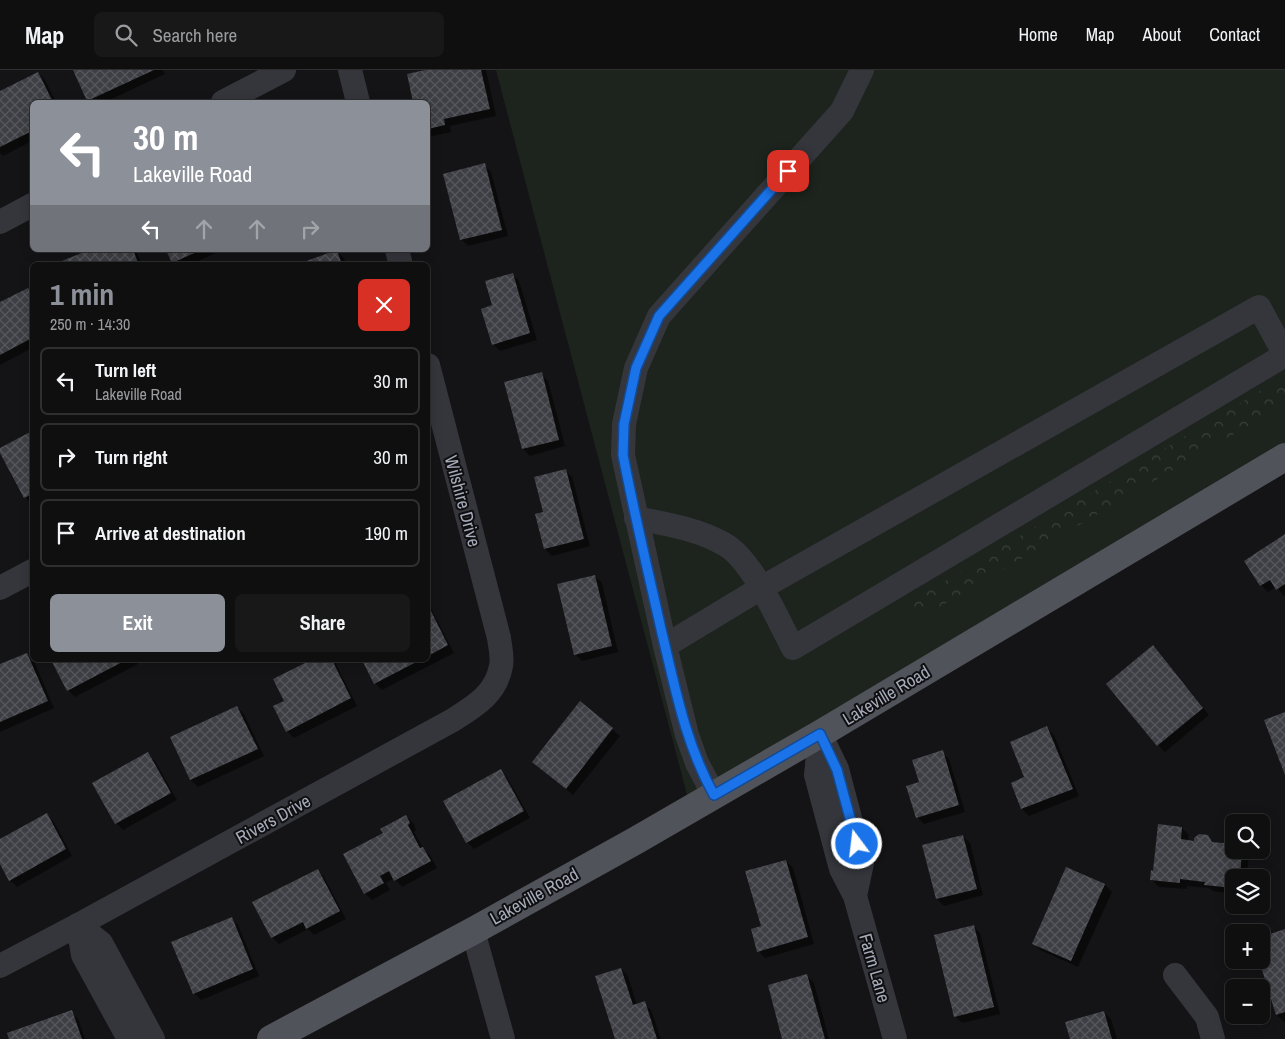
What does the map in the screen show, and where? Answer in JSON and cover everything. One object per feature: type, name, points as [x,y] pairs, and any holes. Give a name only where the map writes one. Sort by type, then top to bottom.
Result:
[{"type":"main road","name":"Lakeville Road","points":[[271,1039],[473,931],[635,841],[820,734],[1285,457]]},
{"type":"street","points":[[227,100],[284,70]]},
{"type":"street","points":[[350,70],[358,100]]},
{"type":"street","points":[[714,795],[692,749],[665,646],[623,455],[624,424],[636,368],[659,316],[842,111],[862,70]]},
{"type":"street","points":[[0,222],[30,205]]},
{"type":"street","points":[[636,518],[682,527],[726,544],[750,568],[761,588],[793,648],[1285,355],[1259,307],[761,588],[665,646]]},
{"type":"street","name":"Wilshire Drive","points":[[430,373],[499,638]]},
{"type":"street","points":[[0,588],[30,572]]},
{"type":"street","name":"Rivers Drive","points":[[0,966],[453,720],[476,705],[495,687],[502,664],[499,638]]},
{"type":"street","name":"Farm Lane","points":[[820,734],[837,770],[862,863],[855,896],[895,1039]]},
{"type":"street","points":[[78,925],[83,955],[129,1039]]},
{"type":"street","points":[[78,925],[101,943],[153,1039]]},
{"type":"street","points":[[473,931],[503,1039]]},
{"type":"street","points":[[1175,975],[1208,1017],[1213,1039]]},
{"type":"green space","points":[[496,70],[1285,70],[1285,453],[690,806]]},
{"type":"green space","points":[[1285,376],[1285,404],[919,619],[909,603]]},
{"type":"building","points":[[73,70],[154,70],[89,100],[87,100]]},
{"type":"building","points":[[425,70],[481,70],[490,109],[444,119],[445,125],[430,129],[430,100],[413,100],[407,74]]},
{"type":"building","points":[[38,72],[52,100],[30,100],[30,132],[0,147],[0,91]]},
{"type":"building","points":[[485,163],[502,230],[460,240],[443,174]]},
{"type":"building","points":[[84,252],[134,252],[138,262],[59,262]]},
{"type":"building","points":[[167,252],[197,252],[174,262],[172,262]]},
{"type":"building","points":[[331,252],[338,252],[341,262],[303,262]]},
{"type":"building","points":[[513,273],[530,333],[492,345],[481,309],[492,305],[485,281]]},
{"type":"building","points":[[28,288],[30,292],[30,339],[0,355],[0,302]]},
{"type":"building","points":[[542,372],[559,440],[522,449],[504,382]]},
{"type":"building","points":[[30,432],[30,495],[24,498],[0,453],[0,448]]},
{"type":"building","points":[[566,469],[584,539],[544,549],[535,514],[543,512],[534,477]]},
{"type":"building","points":[[1285,534],[1285,584],[1276,590],[1270,580],[1260,586],[1244,561]]},
{"type":"building","points":[[595,575],[612,646],[574,655],[557,584]]},
{"type":"building","points":[[430,609],[448,645],[430,655]]},
{"type":"building","points":[[1153,645],[1203,708],[1157,746],[1106,684]]},
{"type":"building","points":[[27,653],[48,701],[0,722],[0,664]]},
{"type":"building","points":[[52,662],[122,662],[67,691]]},
{"type":"building","points":[[307,662],[333,662],[351,698],[286,732],[273,706],[284,701],[273,679]]},
{"type":"building","points":[[363,662],[416,662],[374,684]]},
{"type":"building","points":[[580,701],[613,728],[566,789],[532,762]]},
{"type":"building","points":[[237,706],[258,749],[190,780],[170,737]]},
{"type":"building","points":[[1285,712],[1285,775],[1264,720]]},
{"type":"building","points":[[1047,726],[1073,789],[1021,809],[1011,783],[1024,777],[1010,742]]},
{"type":"building","points":[[943,750],[959,805],[916,818],[906,786],[919,782],[912,760]]},
{"type":"building","points":[[148,752],[171,793],[115,824],[92,783]]},
{"type":"building","points":[[501,769],[524,811],[466,843],[443,801]]},
{"type":"building","points":[[47,813],[66,849],[9,881],[0,864],[0,839]]},
{"type":"building","points":[[406,815],[410,823],[408,825],[420,848],[423,847],[431,861],[394,881],[389,871],[380,876],[384,883],[364,894],[343,854],[383,833],[380,829]]},
{"type":"building","points":[[1158,824],[1182,827],[1181,839],[1194,841],[1194,838],[1199,834],[1208,835],[1212,842],[1225,843],[1225,859],[1241,859],[1241,869],[1225,869],[1225,887],[1204,885],[1205,882],[1180,879],[1180,883],[1150,880],[1151,870],[1153,871]]},
{"type":"building","points":[[963,835],[977,889],[936,899],[922,845]]},
{"type":"building","points":[[786,860],[808,937],[757,952],[751,929],[761,926],[745,871]]},
{"type":"building","points":[[1066,867],[1105,884],[1071,961],[1032,944]]},
{"type":"building","points":[[318,869],[340,911],[306,929],[303,922],[271,938],[252,902]]},
{"type":"building","points":[[232,917],[253,969],[193,994],[171,942]]},
{"type":"building","points":[[974,925],[994,1007],[954,1017],[934,935]]},
{"type":"building","points":[[1285,929],[1285,1012],[1276,1015],[1270,996],[1270,979],[1265,979],[1262,969],[1270,969],[1270,934]]},
{"type":"building","points":[[621,968],[633,1005],[645,1001],[657,1039],[615,1039],[595,976]]},
{"type":"building","points":[[807,974],[825,1039],[782,1039],[768,985]]},
{"type":"building","points":[[72,1010],[82,1039],[9,1039],[7,1033]]},
{"type":"building","points":[[1104,1011],[1112,1039],[1070,1039],[1065,1022]]},
{"type":"route","points":[[788,171],[659,316],[636,368],[624,424],[623,455],[687,735],[697,763],[714,795],[820,734],[837,770],[857,844]]}]
